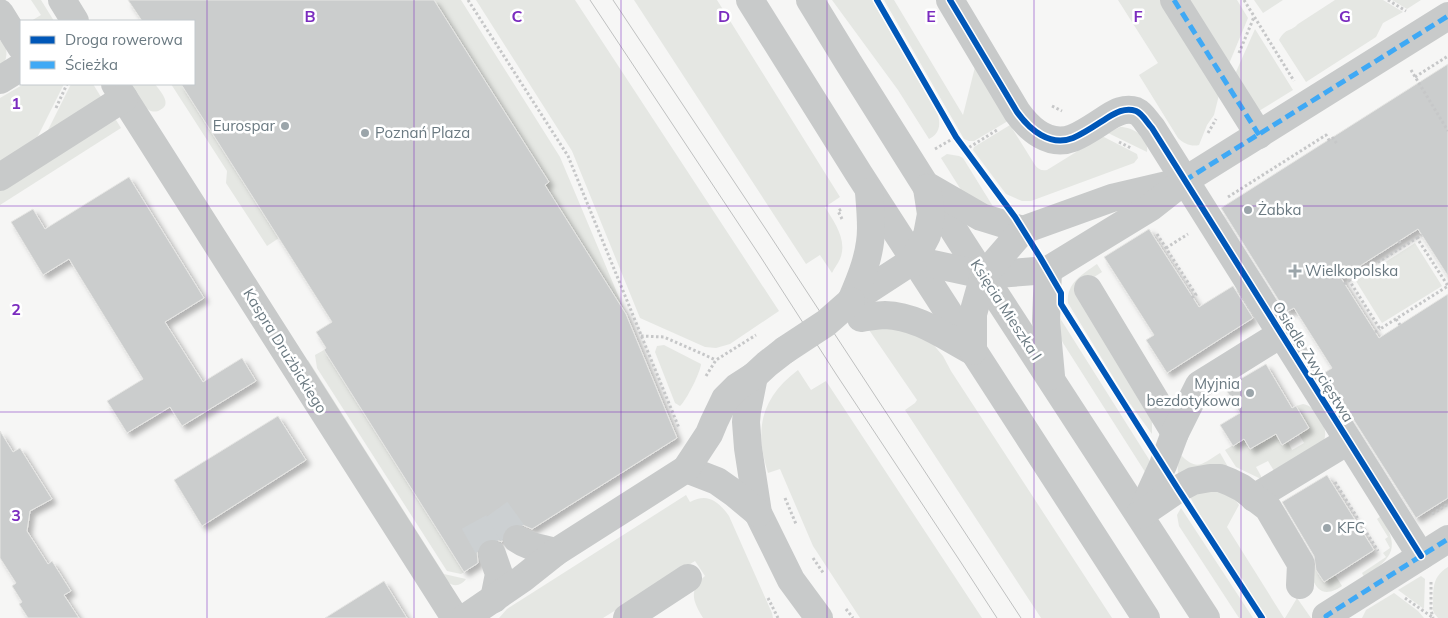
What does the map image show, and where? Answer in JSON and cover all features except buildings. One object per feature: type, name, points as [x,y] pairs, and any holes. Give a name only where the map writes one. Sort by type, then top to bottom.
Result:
[{"type":"street","points":[[62,0],[74,20]]},
{"type":"street","points":[[750,0],[869,190],[1146,618]]},
{"type":"street","name":"Księcia Mieszka I","points":[[810,0],[984,275],[1206,618]]},
{"type":"street","name":"Osiedle Zwycięstwa","points":[[950,0],[1024,121],[1046,138],[1055,140],[1073,138],[1117,112],[1136,111],[1143,117],[1152,128],[1421,556]]},
{"type":"street","points":[[1174,0],[1259,135]]},
{"type":"street","points":[[0,13],[20,45]]},
{"type":"street","points":[[914,260],[984,275],[1048,270],[1151,207],[1184,181],[1448,16]]},
{"type":"street","points":[[0,80],[20,67]]},
{"type":"street","points":[[0,177],[119,91]]},
{"type":"street","name":"Kaspra Drużbickiego","points":[[119,91],[455,618]]},
{"type":"street","points":[[973,351],[973,314],[984,275],[1023,230],[1112,198],[1184,181]]},
{"type":"street","points":[[927,186],[980,217],[1023,230]]},
{"type":"street","points":[[465,618],[522,580],[556,552],[686,469],[710,434],[725,399],[737,387],[754,376],[785,350],[826,323],[856,309],[914,260],[927,235],[931,214],[927,186]]},
{"type":"street","points":[[856,309],[871,229],[869,190]]},
{"type":"street","points":[[1048,270],[1046,321],[1052,380]]},
{"type":"street","points":[[1088,289],[1174,433]]},
{"type":"street","points":[[856,309],[915,320],[973,351]]},
{"type":"street","points":[[1140,515],[1163,465],[1174,433],[1199,385],[1281,334]]},
{"type":"street","points":[[754,376],[746,422],[758,513],[791,580],[799,604],[798,618]]},
{"type":"street","points":[[1354,450],[1264,499],[1257,514],[1306,594],[1327,617],[1448,539]]},
{"type":"street","points":[[686,469],[717,481],[758,513]]},
{"type":"street","points":[[1140,515],[1193,481],[1210,478],[1220,478],[1264,499]]},
{"type":"street","points":[[517,539],[522,543],[556,552]]},
{"type":"street","points":[[492,554],[499,574],[494,599]]},
{"type":"street","points":[[627,618],[688,578]]},
{"type":"street","points":[[791,580],[819,618]]},
{"type":"path","points":[[468,0],[568,156],[679,429]]},
{"type":"path","points":[[1244,0],[1295,82]]},
{"type":"path","points":[[1388,0],[1409,12]]},
{"type":"path","points":[[1236,60],[1255,17]]},
{"type":"path","points":[[1397,49],[1448,130]]},
{"type":"path","points":[[1415,77],[1448,56]]},
{"type":"path","points":[[965,150],[1002,127]]},
{"type":"path","points":[[1224,200],[1326,135],[1330,140],[1333,138],[1337,144]]},
{"type":"path","points":[[1113,138],[1136,150]]},
{"type":"path","points":[[1156,232],[1196,295],[1191,298]]},
{"type":"path","points":[[1166,248],[1189,233]]},
{"type":"path","points":[[1344,284],[1422,235]]},
{"type":"path","points":[[1375,332],[1448,286],[1417,238]]},
{"type":"path","points":[[1399,241],[1402,246]]},
{"type":"path","points":[[1350,280],[1380,328]]},
{"type":"path","points":[[1396,319],[1400,325]]},
{"type":"path","points":[[641,336],[664,337],[716,360]]},
{"type":"path","points":[[1354,450],[1331,475],[1359,523],[1379,552],[1372,556]]},
{"type":"path","points":[[1432,580],[1432,617]]},
{"type":"path","points":[[1402,596],[1432,617]]},
{"type":"shaded area","points":[[31,0],[41,0],[53,20],[33,20],[41,15]]},
{"type":"shaded area","points":[[434,0],[461,0],[560,157],[626,314],[541,187],[549,182]]},
{"type":"shaded area","points":[[476,0],[575,0],[779,311],[730,344],[716,348],[705,347],[640,318],[572,151]]},
{"type":"shaded area","points":[[634,0],[717,0],[840,197],[825,207],[836,225],[842,245],[840,259],[832,273],[820,255],[806,264]]},
{"type":"shaded area","points":[[832,0],[872,0],[938,115],[939,123],[935,135],[929,139],[898,90]]},
{"type":"shaded area","points":[[884,0],[894,0],[963,115],[975,67],[1008,121],[974,141],[964,139]]},
{"type":"shaded area","points":[[1118,0],[1160,0],[1219,95],[1214,115],[1207,125],[1199,145],[1188,144],[1178,138],[1139,75],[1158,63]]},
{"type":"shaded area","points":[[1181,0],[1237,0],[1248,18],[1226,71]]},
{"type":"shaded area","points":[[1254,0],[1283,0],[1263,13]]},
{"type":"shaded area","points":[[1335,0],[1383,0],[1403,12],[1383,23],[1376,37],[1306,82],[1279,40],[1286,31]]},
{"type":"shaded area","points":[[1392,0],[1421,0],[1407,9]]},
{"type":"shaded area","points":[[1255,29],[1293,90],[1259,111],[1232,81]]},
{"type":"shaded area","points":[[3,39],[6,55],[5,62],[0,69],[0,41]]},
{"type":"shaded area","points":[[22,85],[64,85],[33,146],[0,168],[0,98]]},
{"type":"shaded area","points":[[70,85],[94,85],[101,97],[43,140]]},
{"type":"shaded area","points":[[131,85],[156,85],[164,97],[165,104],[159,111],[152,111],[141,102]]},
{"type":"shaded area","points":[[172,85],[182,85],[279,238],[267,246],[226,183],[227,171]]},
{"type":"shaded area","points":[[104,120],[116,120],[121,128],[0,205],[0,186]]},
{"type":"shaded area","points":[[1010,125],[1035,165],[1041,170],[1047,170],[1102,136],[1137,154],[1138,158],[1134,163],[1031,201],[1022,201],[1006,194],[973,150],[974,147]]},
{"type":"shaded area","points":[[1120,127],[1135,131],[1143,137],[1147,152],[1108,133]]},
{"type":"shaded area","points":[[947,154],[963,158],[997,213],[963,193],[941,158]]},
{"type":"shaded area","points":[[1415,243],[1442,286],[1382,323],[1356,281]]},
{"type":"shaded area","points":[[1097,264],[1102,272],[1085,283],[1152,419],[1152,434],[1126,398],[1068,303],[1070,290],[1076,280]]},
{"type":"shaded area","points":[[1053,307],[1150,461],[1150,475],[1147,475],[1063,343],[1057,331]]},
{"type":"shaded area","points":[[889,323],[932,343],[943,356],[1112,618],[1041,618],[905,410],[917,400],[867,327]]},
{"type":"shaded area","points":[[664,345],[701,364],[693,386],[680,406],[675,403],[655,352],[657,346]]},
{"type":"shaded area","points":[[324,350],[464,572],[461,574],[447,571],[317,368],[315,355]]},
{"type":"shaded area","points":[[308,360],[444,574],[466,579],[462,583],[455,585],[447,582],[306,361]]},
{"type":"shaded area","points":[[798,370],[811,390],[826,381],[982,618],[860,618],[813,546],[780,469],[768,473],[764,457],[762,428],[769,403],[776,392]]},
{"type":"shaded area","points":[[1303,404],[1312,408],[1322,421],[1325,438],[1322,444],[1277,476],[1268,461],[1256,467],[1261,479],[1236,467],[1225,450],[1244,439],[1250,449],[1276,434],[1282,445],[1288,442],[1292,450],[1304,443],[1299,434],[1309,428],[1296,406]]},
{"type":"shaded area","points":[[1220,453],[1231,472],[1178,474],[1177,456],[1180,454],[1191,463],[1200,464]]},
{"type":"shaded area","points":[[1210,486],[1234,498],[1239,505],[1227,527],[1284,618],[1267,618],[1208,529],[1189,495]]},
{"type":"shaded area","points":[[686,495],[690,502],[696,499],[708,498],[717,503],[729,516],[773,618],[703,618],[695,601],[694,591],[705,576],[695,561],[603,618],[499,618],[507,609]]},
{"type":"shaded area","points":[[1181,508],[1253,618],[1239,618],[1179,526],[1177,515]]},
{"type":"shaded area","points":[[1381,516],[1391,536],[1391,551],[1382,564],[1364,577],[1362,573],[1386,557],[1383,553],[1390,548],[1385,539],[1388,537],[1377,519]]},
{"type":"shaded area","points":[[1306,554],[1324,581],[1335,575],[1342,586],[1333,591],[1325,592],[1315,585]]},
{"type":"shaded area","points":[[1448,567],[1448,618],[1438,618],[1433,610],[1433,591],[1438,576]]},
{"type":"shaded area","points":[[1421,576],[1425,579],[1424,609],[1398,590]]},
{"type":"shaded area","points":[[1394,593],[1418,611],[1424,618],[1362,618],[1366,610]]},
{"type":"shaded area","points":[[1297,598],[1311,618],[1285,618]]},
{"type":"tunnel","points":[[496,510],[517,539]]},
{"type":"tunnel","points":[[474,522],[492,554]]},
{"type":"tram line","points":[[590,0],[997,618]]},
{"type":"tram line","points":[[613,0],[1021,618]]},
{"type":"marked path","points":[[1174,0],[1259,135]]},
{"type":"marked path","points":[[1184,181],[1448,16]]},
{"type":"marked path","points":[[1328,618],[1326,616],[1448,539]]},
{"type":"cycle path","points":[[877,0],[956,137],[1015,217],[1061,293],[1061,304],[1262,618]]},
{"type":"cycle path","points":[[950,0],[1017,112],[1034,131],[1049,138],[1065,140],[1073,138],[1120,111],[1132,110],[1143,116],[1421,556]]},
{"type":"place","name":"Eurospar","points":[[285,126]]},
{"type":"place","name":"Poznań Plaza","points":[[365,133]]},
{"type":"place","name":"Żabka","points":[[1248,210]]},
{"type":"place","name":"Wielkopolska","points":[[1295,271]]},
{"type":"place","name":"Myjnia bezdotykowa","points":[[1250,393]]},
{"type":"place","name":"KFC","points":[[1327,528]]}]
